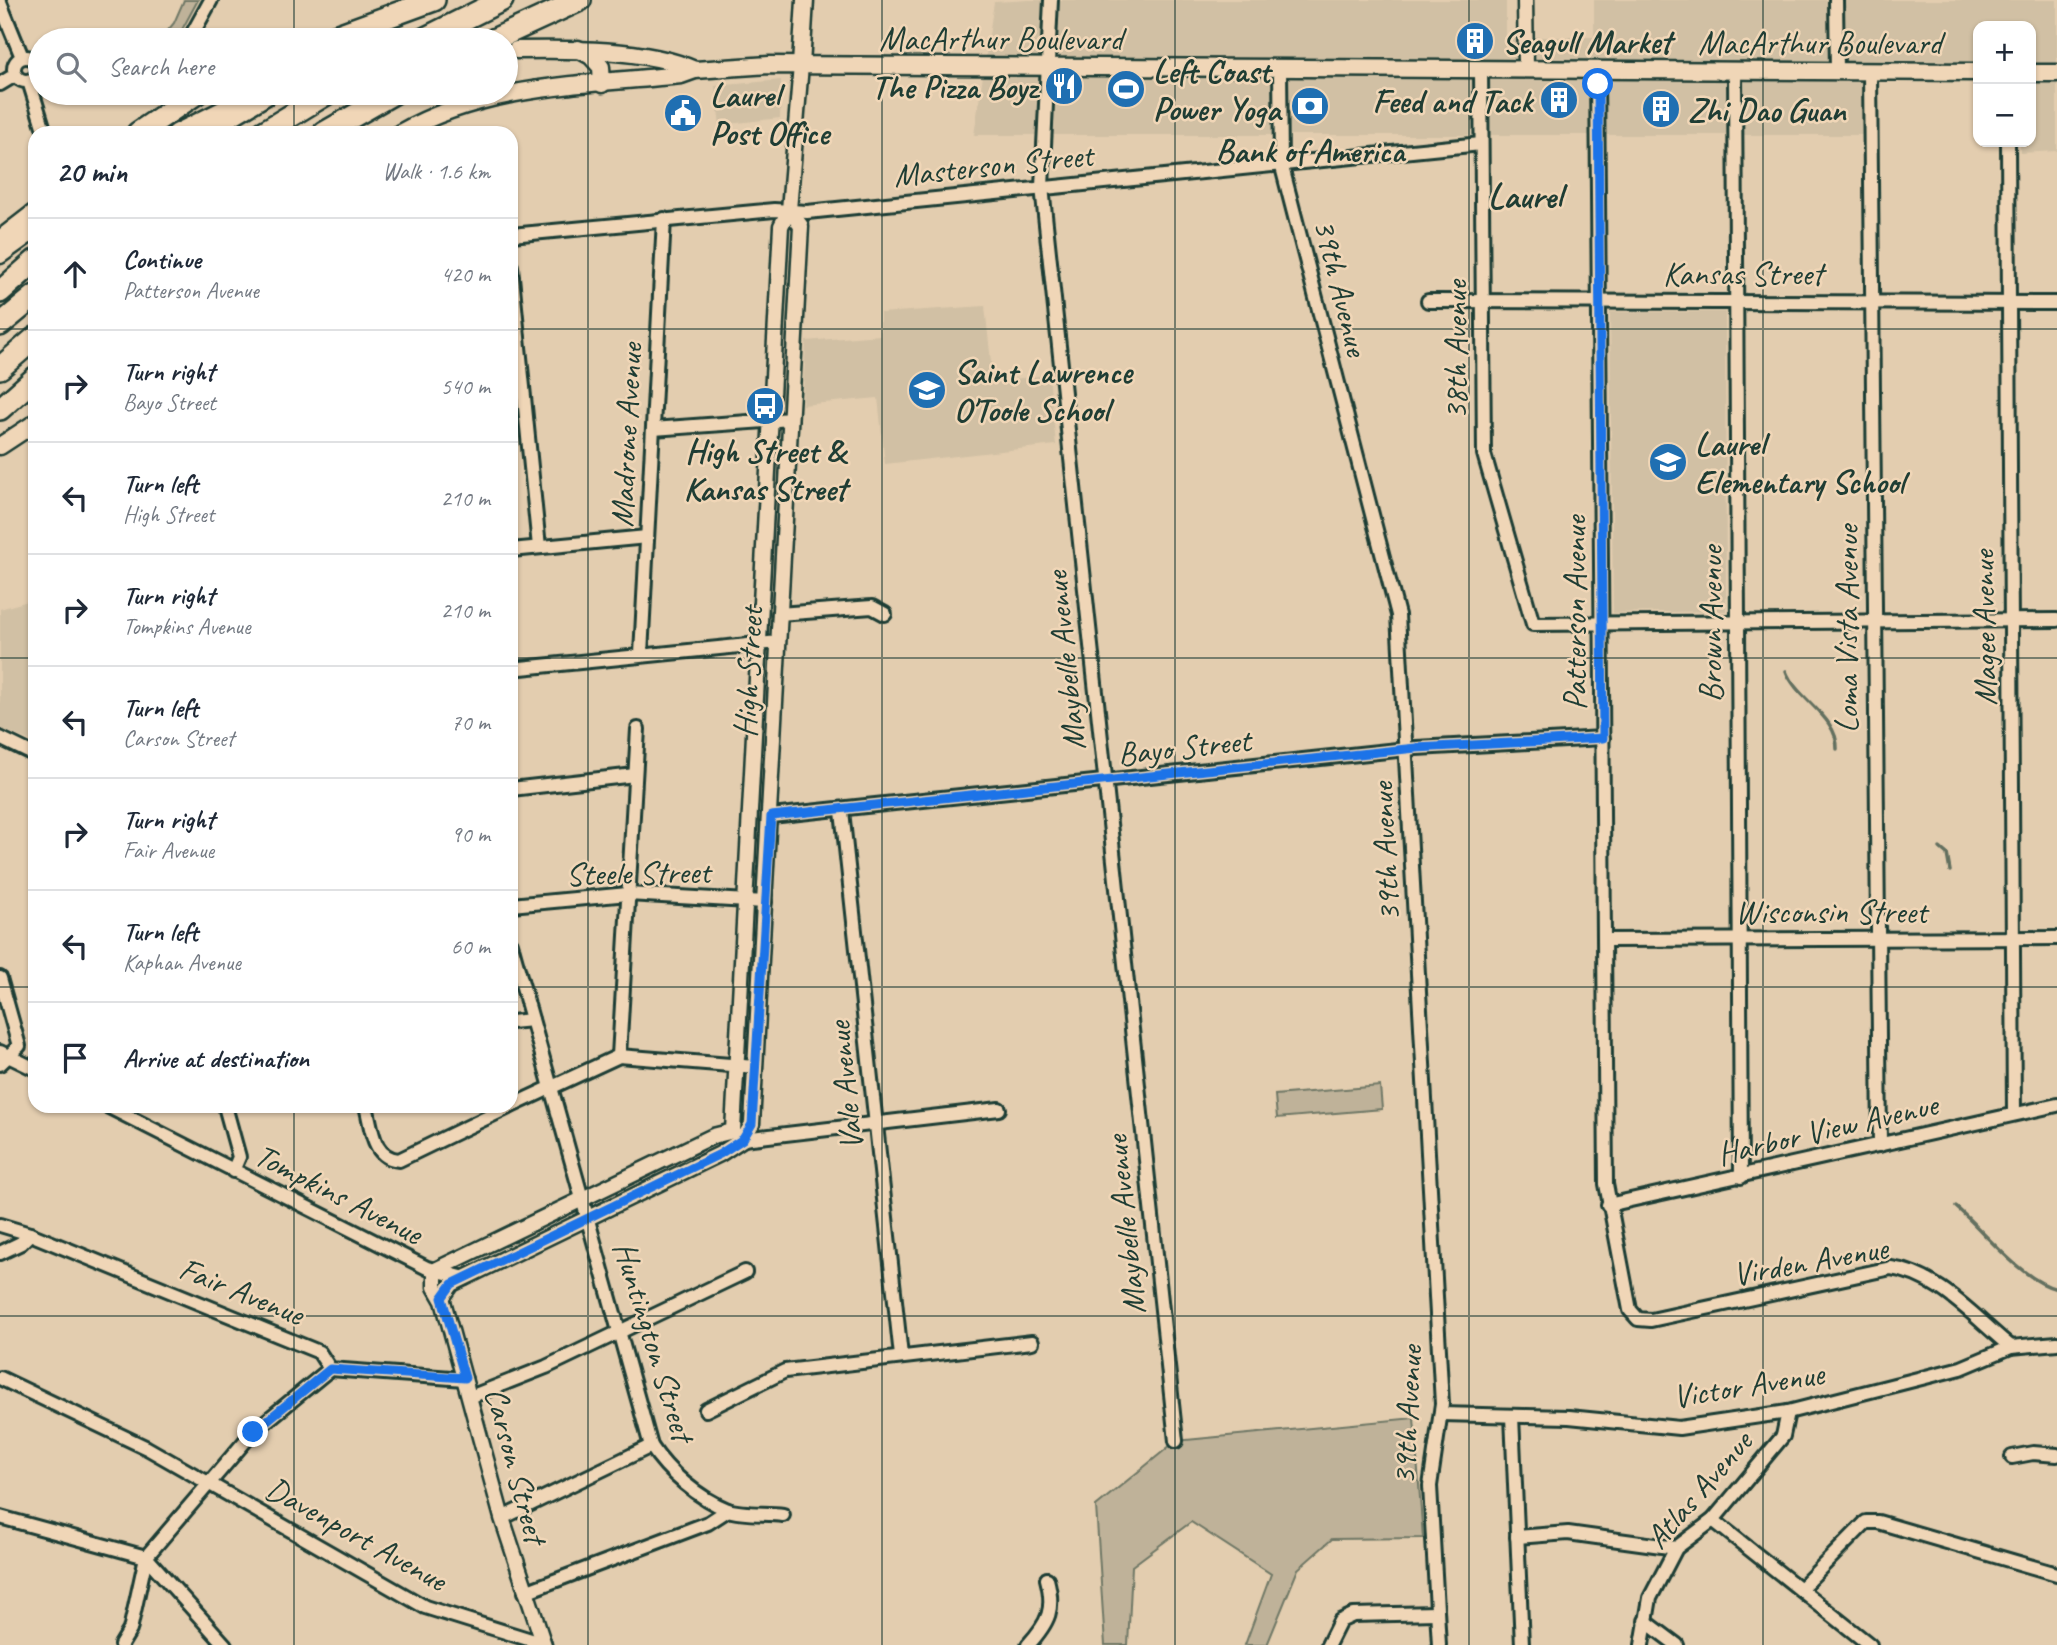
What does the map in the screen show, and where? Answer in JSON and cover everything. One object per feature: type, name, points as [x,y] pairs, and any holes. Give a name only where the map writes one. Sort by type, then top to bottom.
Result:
[{"type":"highway","points":[[357,28],[434,0]]},
{"type":"highway","points":[[446,28],[502,0]]},
{"type":"highway","points":[[518,29],[580,0]]},
{"type":"highway","points":[[148,126],[179,105]]},
{"type":"highway","points":[[212,126],[247,105]]},
{"type":"highway","points":[[274,126],[308,105]]},
{"type":"highway","points":[[337,126],[374,105]]},
{"type":"highway","points":[[351,126],[380,105]]},
{"type":"highway","points":[[0,242],[28,220]]},
{"type":"highway","points":[[0,292],[28,267]]},
{"type":"highway","points":[[0,324],[28,302]]},
{"type":"highway","points":[[0,368],[28,344]]},
{"type":"highway","points":[[0,409],[28,384]]},
{"type":"main road","name":"High Street","points":[[801,65],[805,0]]},
{"type":"main road","points":[[578,49],[597,61],[603,74],[601,84]]},
{"type":"main road","name":"MacArthur Boulevard","points":[[518,50],[598,49],[680,63],[695,70]]},
{"type":"main road","name":"MacArthur Boulevard","points":[[518,95],[681,75],[695,70],[801,65],[1973,72]]},
{"type":"main road","points":[[2036,73],[2057,73]]},
{"type":"main road","points":[[191,126],[236,105]]},
{"type":"main road","name":"MacArthur Boulevard","points":[[414,126],[463,105]]},
{"type":"main road","points":[[0,255],[28,235]]},
{"type":"main road","points":[[0,446],[28,428]]},
{"type":"street","points":[[196,28],[211,0]]},
{"type":"street","name":"Maybelle Avenue","points":[[1051,0],[1042,187],[1176,1441]]},
{"type":"street","points":[[1525,0],[1526,69]]},
{"type":"street","points":[[1836,0],[1837,71]]},
{"type":"street","points":[[0,2],[22,57]]},
{"type":"street","points":[[28,57],[22,57],[14,64],[15,75],[28,81]]},
{"type":"street","name":"High Street","points":[[738,1135],[737,1066],[780,226],[789,210],[801,65]]},
{"type":"street","name":"39th Avenue","points":[[1280,69],[1281,163],[1398,615],[1441,1414],[1430,1486],[1438,1645]]},
{"type":"street","name":"38th Avenue","points":[[1481,69],[1484,454],[1533,624],[1603,624]]},
{"type":"street","name":"Patterson Avenue","points":[[1597,70],[1608,1205],[1630,1310],[1637,1319]]},
{"type":"street","name":"Brown Avenue","points":[[1735,71],[1741,1177]]},
{"type":"street","name":"Loma Vista Avenue","points":[[1870,71],[1880,1146]]},
{"type":"street","points":[[0,84],[15,75]]},
{"type":"street","points":[[36,105],[43,126]]},
{"type":"street","name":"Masterson Street","points":[[518,234],[664,219],[789,210],[807,212],[1481,144]]},
{"type":"street","name":"Magee Avenue","points":[[2008,147],[2014,1114]]},
{"type":"street","name":"High Street","points":[[738,1135],[752,1124],[771,816],[779,614],[801,226],[789,210]]},
{"type":"street","name":"Madrone Avenue","points":[[641,654],[664,219]]},
{"type":"street","name":"Kansas Street","points":[[1428,302],[1600,300],[2057,303]]},
{"type":"street","points":[[518,337],[539,547]]},
{"type":"street","points":[[653,429],[791,419]]},
{"type":"street","points":[[518,549],[647,537]]},
{"type":"street","points":[[779,614],[872,607],[885,614]]},
{"type":"street","points":[[1603,624],[2057,620]]},
{"type":"street","points":[[518,668],[778,642]]},
{"type":"street","points":[[619,1056],[638,729]]},
{"type":"street","points":[[0,738],[28,752]]},
{"type":"street","name":"Bayo Street","points":[[771,816],[842,811],[1406,750],[1603,738]]},
{"type":"street","points":[[518,788],[635,775]]},
{"type":"street","name":"Vale Avenue","points":[[842,811],[901,1356]]},
{"type":"street","name":"Steele Street","points":[[518,904],[628,894],[765,902]]},
{"type":"street","name":"Wisconsin Street","points":[[1605,940],[2057,938]]},
{"type":"street","name":"Huntington Street","points":[[518,969],[651,1446],[660,1460],[682,1481],[728,1510],[783,1515]]},
{"type":"street","points":[[0,978],[19,1046],[3,1058]]},
{"type":"street","points":[[518,1021],[532,1020]]},
{"type":"street","points":[[518,1103],[619,1056],[755,1067]]},
{"type":"street","points":[[3,1058],[28,1067]]},
{"type":"street","name":"Harbor View Avenue","points":[[1608,1205],[2057,1105]]},
{"type":"street","name":"Tompkins Avenue","points":[[435,1270],[713,1136],[999,1109]]},
{"type":"street","name":"Tompkins Avenue","points":[[121,1113],[435,1270],[465,1278]]},
{"type":"street","points":[[227,1113],[239,1157],[233,1171]]},
{"type":"street","points":[[368,1113],[380,1153],[388,1159],[399,1160],[496,1113]]},
{"type":"street","name":"Tompkins Avenue","points":[[435,1270],[435,1287],[442,1298],[452,1284],[720,1154],[738,1135]]},
{"type":"street","name":"Fair Avenue","points":[[0,1225],[30,1234],[319,1352],[330,1369]]},
{"type":"street","points":[[0,1253],[21,1243],[30,1234]]},
{"type":"street","name":"Virden Avenue","points":[[1637,1319],[1651,1320],[1891,1268],[1912,1271],[1929,1281],[2011,1347]]},
{"type":"street","points":[[470,1397],[546,1367],[745,1272]]},
{"type":"street","name":"Carson Street","points":[[442,1298],[502,1518],[544,1645]]},
{"type":"street","points":[[706,1410],[785,1371],[1032,1342]]},
{"type":"street","name":"Victor Avenue","points":[[1441,1414],[1569,1417],[1679,1428],[1788,1412],[1961,1368],[2011,1347],[2057,1343]]},
{"type":"street","points":[[121,1645],[130,1630],[146,1557],[253,1432],[330,1369],[465,1378]]},
{"type":"street","name":"Davenport Avenue","points":[[0,1378],[147,1448],[425,1607],[544,1645]]},
{"type":"street","name":"Atlas Avenue","points":[[1642,1645],[1650,1598],[1676,1548],[1713,1520],[1783,1436],[1788,1412]]},
{"type":"street","points":[[1512,1416],[1522,1645]]},
{"type":"street","points":[[502,1518],[651,1446]]},
{"type":"street","points":[[2012,1457],[2033,1453],[2057,1455]]},
{"type":"street","points":[[525,1592],[708,1523],[728,1510]]},
{"type":"street","points":[[0,1517],[146,1557],[225,1645]]},
{"type":"street","points":[[1713,1520],[1870,1645]]},
{"type":"street","points":[[1800,1589],[1866,1522],[1878,1522],[2057,1574]]},
{"type":"street","points":[[1517,1537],[1568,1533],[1676,1548]]},
{"type":"street","points":[[1028,1645],[1040,1632],[1053,1602],[1047,1579]]},
{"type":"street","points":[[1328,1645],[1340,1621],[1353,1615],[1436,1613]]},
{"type":"street","points":[[1645,1620],[1677,1645]]},
{"type":"shaded area","points":[[184,0],[198,0],[183,28],[170,28]]},
{"type":"shaded area","points":[[1506,0],[1506,37],[1594,37],[1594,0],[2057,0],[2057,151],[2020,153],[2020,147],[2036,147],[2036,21],[1973,21],[1973,64],[1862,62],[1863,135],[974,135],[994,2]]},
{"type":"shaded area","points":[[781,80],[780,118],[720,125],[715,86]]},
{"type":"shaded area","name":"Saint Lawrence O'Toole School","points":[[985,306],[993,381],[1049,375],[1056,445],[885,464],[878,398],[802,405],[806,341],[880,335],[880,313]]},
{"type":"shaded area","name":"Laurel Elementary School","points":[[1610,312],[1725,312],[1726,611],[1613,613]]},
{"type":"shaded area","points":[[28,601],[28,740],[0,728],[0,609]]},
{"type":"shaded area","points":[[1380,1086],[1382,1109],[1277,1118],[1275,1095]]},
{"type":"shaded area","points":[[1414,1418],[1423,1538],[1332,1539],[1298,1569],[1267,1645],[1245,1645],[1271,1574],[1191,1522],[1132,1566],[1128,1645],[1105,1645],[1096,1506],[1176,1441]]},
{"type":"waterway","points":[[1786,671],[1799,691],[1831,727],[1836,737],[1837,749]]},
{"type":"waterway","points":[[1940,848],[1947,854],[1950,871]]},
{"type":"waterway","points":[[1956,1207],[2017,1266],[2030,1276],[2057,1289]]},
{"type":"place","name":"Seagull Market","points":[[1475,41]]},
{"type":"place","name":"The Pizza Boyz","points":[[1064,86]]},
{"type":"place","name":"Left Coast Power Yoga","points":[[1126,89]]},
{"type":"place","name":"Feed and Tack","points":[[1559,100]]},
{"type":"place","name":"Bank of America","points":[[1310,106]]},
{"type":"place","name":"Zhi Dao Guan","points":[[1661,109]]},
{"type":"place","name":"Laurel Post Office","points":[[683,113]]},
{"type":"place","name":"Saint Lawrence O'Toole School","points":[[927,390]]},
{"type":"place","name":"High Street & Kansas Street","points":[[765,406]]},
{"type":"place","name":"Laurel Elementary School","points":[[1668,462]]},
{"type":"district","name":"Laurel","points":[[1525,196]]},
{"type":"route","points":[[253,1432],[330,1369],[465,1378],[442,1298],[452,1284],[720,1154],[743,1139],[752,1124],[771,816],[842,811],[1416,748],[1603,738],[1598,84]]}]
